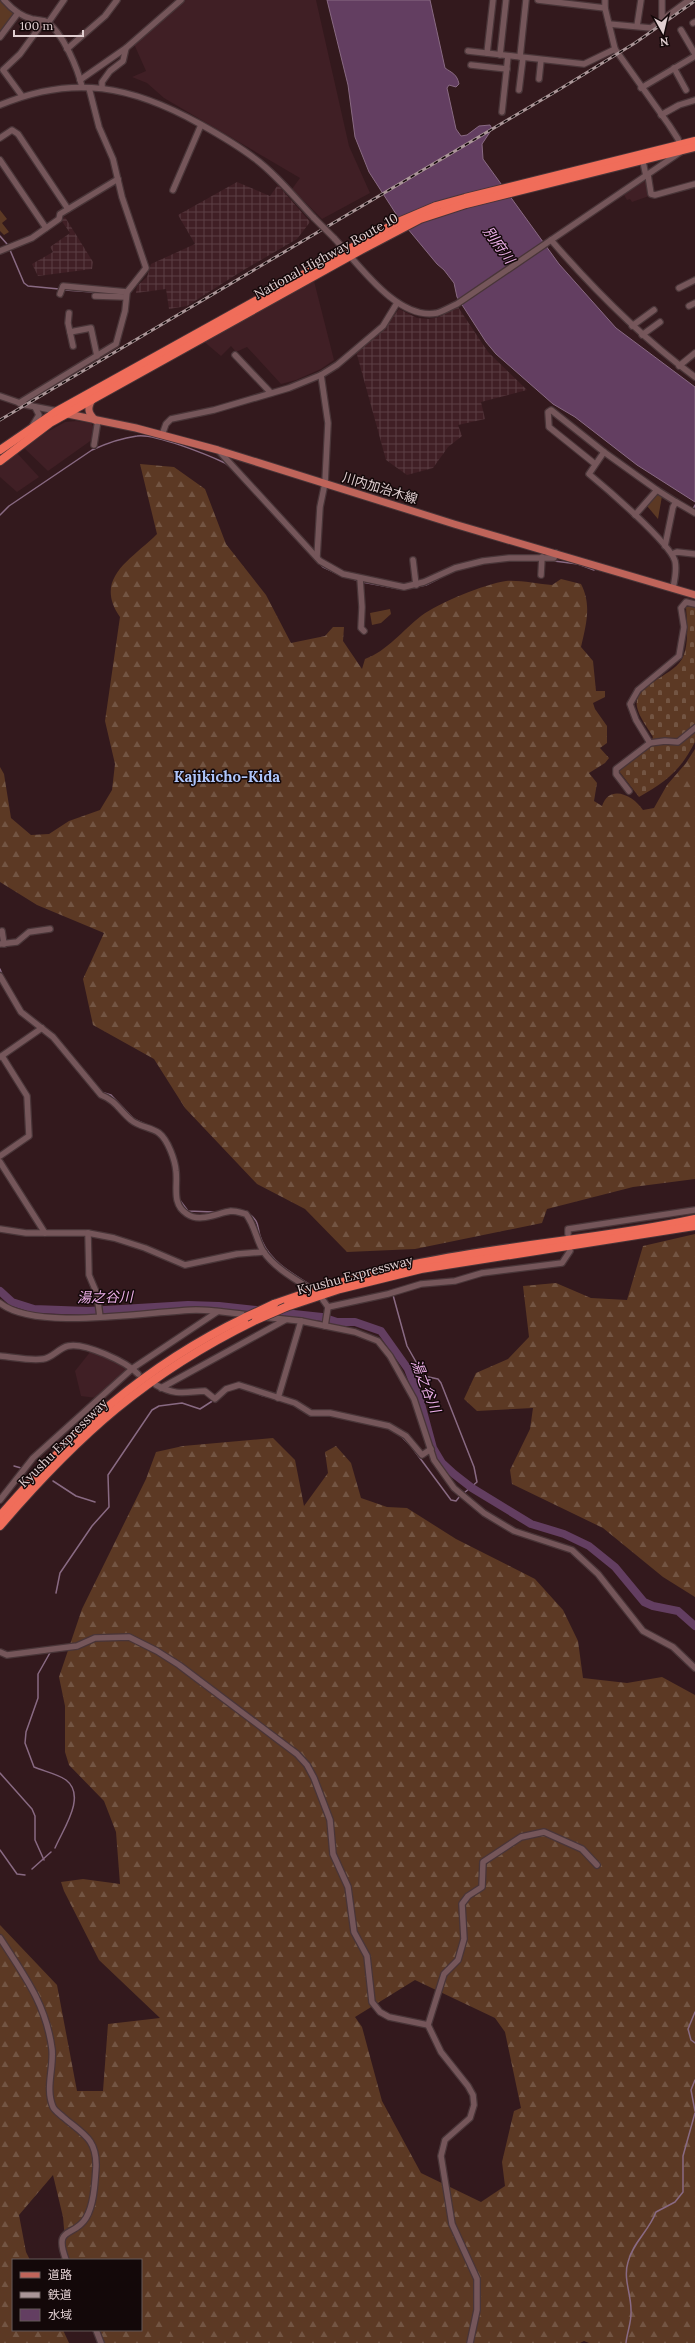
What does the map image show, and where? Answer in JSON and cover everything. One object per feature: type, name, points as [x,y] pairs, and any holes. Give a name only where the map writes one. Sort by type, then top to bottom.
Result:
[{"type":"highway","name":"National Highway Route 10","points":[[681,148],[695,141]]},
{"type":"highway","name":"National Highway Route 10","points":[[0,450],[56,411],[398,226],[517,188],[681,148],[695,147]]},
{"type":"highway","name":"National Highway Route 10","points":[[0,461],[40,430],[348,253]]},
{"type":"highway","name":"Kyushu Expressway","points":[[0,1516],[74,1436],[121,1394],[194,1344],[274,1304],[338,1283],[420,1262],[643,1229],[695,1219]]},
{"type":"highway","name":"Kyushu Expressway","points":[[0,1526],[78,1440],[126,1399],[197,1350],[256,1320],[286,1307],[347,1287],[421,1269],[695,1226]]},
{"type":"main road","points":[[92,400],[88,410],[90,415],[96,420]]},
{"type":"main road","name":"川内加治木線","points":[[56,411],[162,435],[218,450],[454,524],[693,593]]},
{"type":"street","points":[[4,0],[18,13],[46,22],[74,58],[82,87]]},
{"type":"street","points":[[22,96],[3,70],[20,54],[64,0]]},
{"type":"street","points":[[67,49],[105,16],[117,0]]},
{"type":"street","points":[[80,80],[126,48],[181,0]]},
{"type":"street","points":[[487,54],[493,0]]},
{"type":"street","points":[[500,55],[506,0]]},
{"type":"street","points":[[519,90],[526,0]]},
{"type":"street","points":[[539,0],[605,8]]},
{"type":"street","points":[[0,104],[42,91],[82,87],[102,88],[134,94],[160,104],[201,125],[254,158],[397,304],[426,313],[437,313],[457,304],[647,176],[681,148],[661,114],[615,49],[605,8],[605,0]]},
{"type":"street","points":[[637,26],[641,0]]},
{"type":"street","points":[[662,0],[662,20]]},
{"type":"street","points":[[609,24],[651,28],[686,1]]},
{"type":"street","points":[[0,37],[18,13]]},
{"type":"street","points":[[642,88],[695,55],[681,30]]},
{"type":"street","points":[[102,88],[102,82],[110,70],[123,61],[126,48]]},
{"type":"street","points":[[468,51],[584,64],[615,49]]},
{"type":"street","points":[[502,112],[508,56]]},
{"type":"street","points":[[539,79],[541,60]]},
{"type":"street","points":[[471,65],[507,69]]},
{"type":"street","points":[[674,68],[686,90]]},
{"type":"street","points":[[19,402],[116,344],[125,311],[127,294],[146,269],[113,159],[99,127],[90,88]]},
{"type":"street","points":[[661,114],[678,105],[695,100]]},
{"type":"street","points":[[173,190],[201,125]]},
{"type":"street","points":[[0,138],[12,130],[18,134],[68,209]]},
{"type":"street","points":[[643,157],[651,194],[655,195],[695,184]]},
{"type":"street","points":[[0,160],[46,228]]},
{"type":"street","points":[[0,251],[32,238],[59,219],[60,214],[118,179]]},
{"type":"street","points":[[549,242],[632,326],[679,366],[693,374]]},
{"type":"street","points":[[679,288],[695,280]]},
{"type":"street","points":[[60,294],[63,286],[127,294]]},
{"type":"street","points":[[95,296],[127,294]]},
{"type":"street","points":[[689,306],[695,303]]},
{"type":"street","points":[[162,435],[166,424],[171,419],[214,410],[271,393],[321,375],[337,365],[383,326],[397,304]]},
{"type":"street","points":[[632,326],[654,310]]},
{"type":"street","points":[[69,313],[70,332],[73,346]]},
{"type":"street","points":[[642,335],[660,322]]},
{"type":"street","points":[[70,332],[91,328],[97,356]]},
{"type":"street","points":[[679,366],[695,353]]},
{"type":"street","points":[[236,355],[271,393]]},
{"type":"street","points":[[317,557],[320,507],[325,483],[328,423],[321,375]]},
{"type":"street","points":[[0,396],[35,407],[56,411]]},
{"type":"street","points":[[33,426],[39,415],[35,407]]},
{"type":"street","points":[[595,464],[549,427],[548,412],[551,410],[604,452],[657,490],[695,513]]},
{"type":"street","points":[[94,445],[96,420]]},
{"type":"street","points":[[218,450],[317,557],[335,570],[360,581],[398,586],[416,585],[468,565],[509,558],[554,558],[556,553]]},
{"type":"street","points":[[604,452],[589,474],[635,515],[665,546],[674,553],[695,554]]},
{"type":"street","points":[[635,515],[657,490]]},
{"type":"street","points":[[665,546],[673,507],[676,502]]},
{"type":"street","points":[[673,588],[676,566],[674,553]]},
{"type":"street","points":[[541,575],[542,559]]},
{"type":"street","points":[[413,560],[416,585]]},
{"type":"street","points":[[360,581],[361,628],[364,631]]},
{"type":"street","points":[[650,743],[632,711],[632,698],[647,681],[679,656],[684,627],[681,608],[686,602],[695,604]]},
{"type":"street","points":[[629,791],[616,774],[616,769],[650,743],[665,741],[678,742],[695,728]]},
{"type":"street","points":[[2,931],[2,944],[17,942],[29,932],[50,928]]},
{"type":"street","points":[[0,976],[21,1012],[58,1041],[101,1095],[111,1098],[131,1120],[159,1133],[170,1149],[176,1171],[176,1198],[187,1214],[199,1217],[218,1216],[232,1211],[246,1214],[254,1224],[264,1252],[286,1273],[306,1286]]},
{"type":"street","points":[[0,1156],[29,1136],[27,1096],[1,1056],[42,1028]]},
{"type":"street","points":[[0,1162],[45,1233]]},
{"type":"street","points":[[0,1174],[6,1170]]},
{"type":"street","points":[[568,1234],[568,1229],[695,1210]]},
{"type":"street","points":[[0,1229],[45,1233],[88,1233],[114,1238],[185,1265],[237,1254],[264,1252]]},
{"type":"street","points":[[88,1233],[89,1275],[97,1294],[99,1316]]},
{"type":"street","points":[[328,1310],[421,1284],[455,1281],[482,1273],[562,1264],[570,1251]]},
{"type":"street","points":[[323,1300],[328,1310],[325,1325]]},
{"type":"street","points":[[0,1303],[15,1311],[45,1317],[81,1319],[99,1316],[198,1310],[325,1325],[355,1332],[378,1341],[390,1356],[414,1399],[431,1449],[442,1474],[459,1493],[484,1513],[514,1531],[572,1550],[598,1574],[644,1631],[673,1647],[695,1668]]},
{"type":"street","points":[[0,1500],[33,1458],[133,1368],[217,1312]]},
{"type":"street","points":[[285,1320],[159,1386],[173,1392],[187,1394],[205,1391],[215,1399],[226,1389],[239,1385],[294,1403],[311,1413],[330,1413],[389,1426],[406,1436],[422,1455],[431,1449]]},
{"type":"street","points":[[278,1398],[301,1321]]},
{"type":"street","points":[[0,1356],[44,1359],[68,1345],[79,1345],[117,1360],[133,1368],[138,1374]]},
{"type":"street","points":[[0,1652],[7,1655],[77,1646],[95,1638],[129,1637],[157,1651],[179,1665],[297,1754],[307,1765],[314,1778],[330,1820],[333,1854],[348,1887],[354,1932],[367,1956],[372,2002],[380,2012],[389,2017],[428,2025]]},
{"type":"street","points":[[470,2343],[477,2310],[477,2279],[452,2224],[441,2156],[445,2140],[470,2118],[474,2105],[473,2095],[468,2086],[441,2052],[428,2025],[444,1974],[458,1960],[464,1938],[462,1904],[468,1896],[482,1887],[483,1862],[521,1837],[544,1832],[582,1849],[597,1865]]},
{"type":"street","points":[[0,1938],[42,2008],[52,2051],[50,2096],[53,2108],[89,2138],[95,2148],[96,2167],[89,2212],[83,2222],[73,2228],[61,2241],[61,2246],[66,2259]]},
{"type":"street","points":[[96,2331],[101,2343]]},
{"type":"shaded area","points":[[184,0],[316,0],[349,146],[370,193],[322,219],[292,189],[300,178],[164,98],[147,83],[132,77],[146,71],[134,44]]},
{"type":"shaded area","points":[[645,180],[649,196],[632,202],[630,199],[627,200],[624,195]]},
{"type":"shaded area","points":[[237,182],[270,196],[278,185],[310,222],[297,239],[242,271],[187,306],[169,309],[166,289],[136,293],[137,286],[147,277],[151,264],[195,244],[178,215]]},
{"type":"shaded area","points":[[65,217],[93,262],[92,269],[38,276],[32,264],[53,252],[50,247],[70,233],[61,220]]},
{"type":"shaded area","points":[[314,281],[334,360],[321,369],[296,380],[281,384],[247,347],[236,352],[231,346],[221,356],[202,340]]},
{"type":"shaded area","points":[[458,307],[488,352],[527,390],[481,402],[485,419],[458,425],[462,436],[448,447],[433,468],[407,475],[386,460],[356,351],[386,326],[399,309],[417,318],[429,319],[439,317]]},
{"type":"shaded area","points":[[76,421],[91,423],[95,429],[93,439],[48,471],[22,446],[65,422]]},
{"type":"shaded area","points":[[16,452],[39,477],[17,492],[0,477],[0,466]]},
{"type":"shaded area","points":[[91,1351],[128,1368],[96,1398],[81,1396],[75,1371]]},
{"type":"green space","points":[[0,0],[15,15],[0,33]]},
{"type":"green space","points":[[0,210],[7,219],[2,223],[9,232],[4,235],[0,231]]},
{"type":"green space","points":[[140,464],[174,467],[205,489],[226,544],[266,595],[291,643],[325,636],[333,627],[344,627],[343,641],[362,669],[365,659],[388,646],[421,616],[438,605],[462,595],[486,586],[506,581],[552,585],[561,579],[581,584],[586,600],[587,615],[581,647],[593,661],[596,691],[605,691],[605,697],[593,703],[595,709],[607,726],[607,743],[600,748],[609,758],[605,763],[589,773],[597,783],[594,801],[602,806],[606,799],[616,793],[622,794],[634,800],[643,810],[654,808],[667,785],[686,763],[695,749],[695,1179],[633,1187],[547,1209],[542,1223],[415,1249],[347,1252],[305,1209],[257,1184],[185,1108],[154,1059],[93,1025],[83,979],[104,933],[37,905],[0,882],[0,767],[4,774],[11,818],[31,835],[49,834],[69,821],[100,810],[112,790],[115,764],[105,721],[120,617],[113,603],[111,591],[113,580],[127,561],[157,534]]},
{"type":"green space","points":[[658,493],[662,496],[658,519],[647,506]]},
{"type":"green space","points":[[686,607],[695,607],[695,742],[684,761],[672,774],[657,786],[639,797],[619,771],[648,749],[653,737],[640,715],[637,707],[637,699],[641,692],[672,669],[683,657],[687,639]]},
{"type":"green space","points":[[390,609],[391,614],[381,623],[372,625],[370,613]]},
{"type":"green space","points":[[695,1234],[695,1597],[663,1577],[603,1528],[512,1484],[510,1470],[530,1429],[533,1408],[477,1411],[464,1399],[476,1373],[508,1359],[529,1337],[523,1286],[556,1283],[591,1298],[627,1300],[643,1246]]},
{"type":"green space","points":[[273,1438],[295,1460],[304,1506],[328,1473],[325,1452],[336,1446],[351,1463],[361,1498],[387,1507],[407,1508],[456,1539],[535,1579],[563,1610],[578,1641],[583,1678],[627,1683],[662,1677],[695,1695],[695,2343],[589,2343],[584,2341],[580,2343],[104,2343],[99,2331],[142,2331],[142,2259],[70,2259],[66,2251],[63,2217],[53,2175],[19,2215],[26,2252],[30,2259],[12,2259],[12,2331],[63,2331],[69,2343],[0,2343],[0,1925],[57,1985],[77,2091],[103,2091],[108,2024],[160,2018],[99,1960],[64,1891],[61,1882],[83,1879],[120,1884],[116,1832],[104,1801],[69,1765],[65,1752],[65,1706],[59,1677],[82,1609],[146,1479],[156,1452],[183,1446]],"holes":[[[415,1980],[495,2018],[505,2032],[521,2108],[514,2111],[502,2162],[505,2186],[481,2202],[421,2173],[382,2101],[362,2027],[355,2017]]]},
{"type":"water","name":"別府川","points":[[327,0],[430,0],[445,68],[456,76],[459,84],[456,87],[449,85],[447,88],[456,129],[461,136],[467,135],[479,126],[490,125],[492,129],[482,144],[483,159],[559,264],[616,328],[695,387],[695,502],[637,465],[575,417],[553,404],[496,354],[486,342],[457,297],[454,283],[398,217],[369,172],[355,137],[348,85]]},
{"type":"waterway","points":[[0,236],[7,244]]},
{"type":"waterway","points":[[10,250],[24,283],[28,286],[59,289]]},
{"type":"waterway","points":[[65,290],[107,293]]},
{"type":"waterway","points":[[0,515],[9,506],[92,450],[131,437],[145,436],[168,441],[217,459],[231,468]]},
{"type":"waterway","points":[[693,509],[695,505]]},
{"type":"waterway","points":[[271,512],[312,556]]},
{"type":"waterway","points":[[554,561],[578,564],[594,570]]},
{"type":"waterway","points":[[319,563],[323,567],[338,574]]},
{"type":"waterway","points":[[351,578],[358,581]]},
{"type":"waterway","points":[[411,588],[426,585],[438,579]]},
{"type":"waterway","points":[[362,582],[400,589]]},
{"type":"waterway","points":[[0,969],[3,977]]},
{"type":"waterway","points":[[80,1066],[89,1076]]},
{"type":"waterway","points":[[101,1092],[111,1095],[134,1119],[149,1126]]},
{"type":"waterway","points":[[179,1172],[179,1199],[188,1211],[214,1212]]},
{"type":"waterway","points":[[247,1212],[257,1223],[262,1241],[271,1255],[283,1267],[312,1286]]},
{"type":"waterway","name":"湯之谷川","points":[[0,1291],[12,1302],[34,1309],[88,1311],[188,1305],[219,1306],[322,1317],[337,1322],[355,1322],[381,1331],[408,1369],[420,1400],[433,1448],[442,1463],[472,1488],[531,1524],[564,1534],[589,1546],[615,1567],[644,1602],[653,1606],[678,1611],[695,1626]]},
{"type":"waterway","points":[[393,1295],[407,1346],[424,1376],[438,1379],[441,1383],[474,1467],[477,1482],[464,1493]]},
{"type":"waterway","points":[[260,1395],[268,1397]]},
{"type":"waterway","points":[[56,1593],[60,1573],[92,1526],[109,1507],[108,1475],[152,1410],[159,1406],[182,1403],[200,1409],[214,1400]]},
{"type":"waterway","points":[[401,1436],[411,1446],[451,1500],[456,1501],[460,1496]]},
{"type":"waterway","points":[[14,1466],[21,1468]]},
{"type":"waterway","points":[[53,1481],[76,1496],[95,1502]]},
{"type":"waterway","points":[[51,1651],[38,1674],[38,1698],[26,1732],[25,1743],[34,1767],[63,1778],[72,1787],[74,1804],[68,1822],[55,1848]]},
{"type":"waterway","points":[[0,1773],[32,1809],[35,1816],[35,1840],[44,1860]]},
{"type":"waterway","points":[[0,1850],[17,1874],[25,1875]]},
{"type":"waterway","points":[[32,1869],[51,1852]]},
{"type":"waterway","points":[[695,2012],[688,2029],[691,2040],[695,2043]]},
{"type":"waterway","points":[[695,2080],[691,2090],[695,2111]]},
{"type":"waterway","points":[[626,2343],[631,2314],[631,2304],[626,2274],[630,2255],[656,2212],[675,2202],[683,2192],[683,2156],[695,2113]]},
{"type":"railway","points":[[0,420],[560,89],[635,43],[695,1]]},
{"type":"district","name":"Kajikicho-Kida","points":[[227,776]]}]
